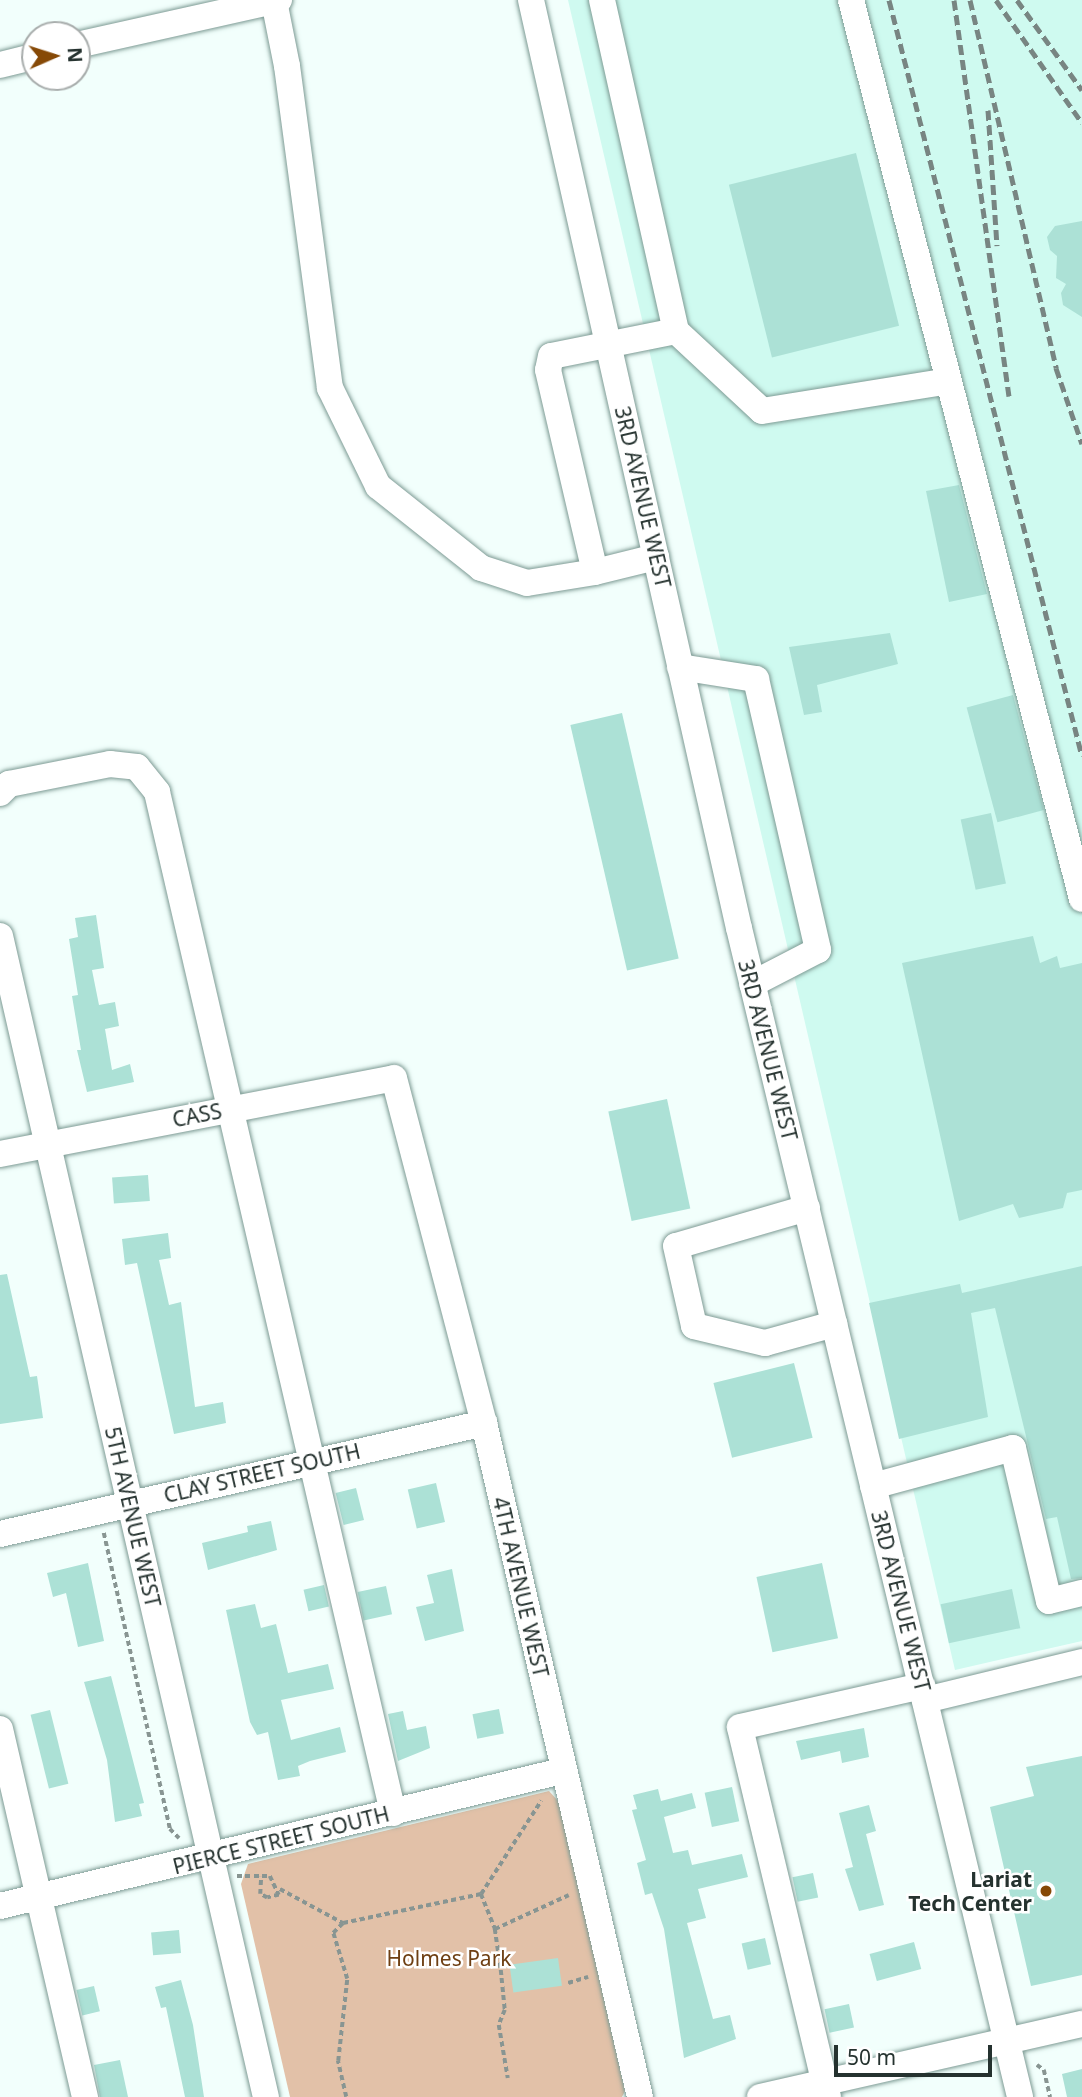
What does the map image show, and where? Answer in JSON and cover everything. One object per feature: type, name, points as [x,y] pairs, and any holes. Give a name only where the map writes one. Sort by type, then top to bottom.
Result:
[{"type":"street","name":"3RD AVENUE WEST","points":[[531,0],[752,984],[1020,2097]]},
{"type":"street","points":[[602,0],[676,331],[762,411],[949,381]]},
{"type":"street","points":[[851,0],[1082,899]]},
{"type":"street","points":[[91,39],[151,12],[276,1],[330,388],[378,486],[481,568],[527,583],[595,572],[656,557]]},
{"type":"street","points":[[0,65],[21,60]]},
{"type":"street","points":[[595,572],[548,370],[551,356],[676,331]]},
{"type":"street","points":[[680,667],[756,679],[818,950],[752,984]]},
{"type":"street","points":[[0,793],[9,784],[110,764],[137,767],[157,792],[393,1813]]},
{"type":"street","name":"5TH AVENUE WEST","points":[[0,936],[45,1144],[214,1857],[266,2097]]},
{"type":"street","name":"CASS","points":[[0,1154],[394,1078]]},
{"type":"street","name":"4TH AVENUE WEST","points":[[394,1078],[484,1423],[562,1771],[640,2097]]},
{"type":"street","points":[[807,1208],[676,1246],[694,1326],[765,1343],[834,1324]]},
{"type":"street","name":"CLAY STREET SOUTH","points":[[0,1534],[484,1423]]},
{"type":"street","points":[[873,1486],[1013,1448],[1049,1601],[1082,1593]]},
{"type":"street","points":[[826,2090],[740,1727],[1082,1662]]},
{"type":"street","points":[[0,1729],[85,2097]]},
{"type":"street","name":"PIERCE STREET SOUTH","points":[[0,1906],[214,1857],[562,1771]]},
{"type":"street","points":[[761,2097],[826,2090],[1082,2024]]},
{"type":"path","points":[[346,2097],[338,2061],[347,1979],[333,1933],[343,1923],[481,1895],[541,1801]]},
{"type":"path","points":[[279,1888],[343,1923]]},
{"type":"path","points":[[495,1929],[571,1894]]},
{"type":"path","points":[[481,1895],[495,1929],[505,2010],[499,2025],[508,2078]]},
{"type":"path","points":[[568,1983],[590,1977]]},
{"type":"path","points":[[1034,2062],[1044,2070],[1050,2097]]},
{"type":"shaded area","points":[[568,0],[1082,0],[1082,1641],[955,1670]]},
{"type":"green space","name":"Holmes Park","points":[[549,1791],[559,1802],[625,2091],[622,2097],[290,2097],[241,1884],[248,1864]]},
{"type":"building","points":[[856,153],[899,326],[772,357],[729,185]]},
{"type":"building","points":[[1082,221],[1082,317],[1063,305],[1061,293],[1066,284],[1056,278],[1057,256],[1050,250],[1047,237],[1055,226]]},
{"type":"building","points":[[959,485],[987,594],[949,602],[926,491]]},
{"type":"building","points":[[890,633],[898,664],[817,685],[822,712],[804,715],[789,647]]},
{"type":"building","points":[[1013,695],[1044,810],[997,822],[967,707]]},
{"type":"building","points":[[622,713],[679,959],[627,970],[570,725]]},
{"type":"building","points":[[991,813],[1006,883],[976,890],[961,819]]},
{"type":"building","points":[[96,915],[104,968],[92,970],[99,1005],[115,1002],[119,1026],[105,1029],[112,1070],[130,1064],[134,1082],[87,1092],[77,1050],[81,1050],[72,996],[78,995],[69,939],[78,937],[75,918]]},
{"type":"building","points":[[1033,936],[1040,963],[1057,956],[1060,968],[1082,963],[1082,1190],[1067,1193],[1063,1208],[1019,1218],[1013,1204],[959,1221],[902,963]]},
{"type":"building","points":[[667,1099],[690,1209],[632,1221],[608,1111]]},
{"type":"building","points":[[148,1175],[150,1201],[114,1203],[112,1178]]},
{"type":"building","points":[[168,1233],[171,1258],[159,1260],[169,1305],[181,1302],[195,1407],[223,1402],[226,1423],[174,1434],[137,1263],[125,1265],[122,1239]]},
{"type":"building","points":[[1082,1266],[1082,1578],[1071,1579],[1057,1517],[1046,1519],[995,1308],[971,1313],[988,1417],[899,1439],[869,1303],[960,1284],[962,1293]]},
{"type":"building","points":[[7,1274],[30,1377],[37,1376],[43,1418],[0,1424],[0,1275]]},
{"type":"building","points":[[794,1363],[813,1438],[732,1458],[713,1383]]},
{"type":"building","points":[[436,1483],[445,1522],[417,1528],[408,1490]]},
{"type":"building","points":[[356,1488],[364,1520],[344,1525],[336,1493]]},
{"type":"building","points":[[271,1521],[277,1550],[208,1570],[202,1543],[248,1532],[247,1526]]},
{"type":"building","points":[[88,1563],[104,1641],[78,1647],[66,1593],[53,1597],[47,1573]]},
{"type":"building","points":[[822,1563],[838,1638],[772,1652],[756,1577]]},
{"type":"building","points":[[452,1569],[464,1631],[425,1641],[416,1607],[434,1603],[427,1575]]},
{"type":"building","points":[[324,1585],[329,1606],[308,1611],[304,1590]]},
{"type":"building","points":[[386,1586],[392,1614],[364,1620],[358,1592]]},
{"type":"building","points":[[1012,1589],[1020,1628],[949,1643],[941,1604]]},
{"type":"building","points":[[255,1604],[261,1628],[276,1624],[288,1673],[328,1664],[334,1689],[281,1700],[291,1740],[340,1727],[346,1752],[298,1766],[300,1776],[278,1780],[268,1732],[257,1735],[250,1722],[226,1610]]},
{"type":"building","points":[[111,1676],[144,1803],[139,1804],[142,1816],[115,1822],[107,1760],[84,1682]]},
{"type":"building","points":[[499,1709],[504,1734],[477,1739],[472,1714]]},
{"type":"building","points":[[50,1710],[68,1784],[49,1789],[31,1715]]},
{"type":"building","points":[[403,1711],[407,1730],[426,1726],[430,1748],[398,1761],[388,1714]]},
{"type":"building","points":[[864,1728],[869,1757],[842,1763],[840,1751],[801,1760],[796,1741]]},
{"type":"building","name":"Lariat Tech Center","points":[[1082,1756],[1082,1975],[1031,1986],[990,1807],[1034,1796],[1026,1767]]},
{"type":"building","points":[[732,1787],[739,1821],[712,1827],[705,1793]]},
{"type":"building","points":[[658,1789],[661,1801],[692,1793],[696,1808],[664,1817],[673,1853],[688,1850],[692,1865],[742,1854],[748,1877],[698,1889],[706,1918],[687,1923],[713,2019],[730,2015],[736,2039],[684,2058],[664,1929],[652,1893],[645,1895],[637,1863],[646,1860],[632,1810],[637,1809],[633,1795]]},
{"type":"building","points":[[869,1805],[876,1831],[866,1834],[884,1905],[859,1911],[845,1869],[853,1867],[839,1813]]},
{"type":"building","points":[[813,1873],[818,1897],[798,1902],[792,1877]]},
{"type":"building","points":[[179,1930],[181,1953],[153,1955],[151,1932]]},
{"type":"building","points":[[765,1938],[771,1964],[748,1970],[742,1943]]},
{"type":"building","points":[[914,1942],[921,1969],[877,1981],[870,1954]]},
{"type":"building","points":[[558,1958],[562,1986],[513,1993],[509,1965]]},
{"type":"building","points":[[181,1980],[193,2025],[204,2097],[185,2097],[166,2007],[161,2008],[155,1987]]},
{"type":"building","points":[[94,1986],[100,2011],[82,2015],[76,1990]]},
{"type":"building","points":[[849,2004],[854,2027],[830,2033],[825,2009]]},
{"type":"building","points":[[120,2060],[128,2097],[100,2097],[94,2065]]},
{"type":"building","points":[[1082,2069],[1082,2097],[1067,2097],[1062,2074]]},
{"type":"railway","points":[[889,0],[1082,756]]},
{"type":"railway","points":[[954,0],[1009,396]]},
{"type":"railway","points":[[970,0],[1056,368],[1082,444]]},
{"type":"railway","points":[[996,0],[1082,123]]},
{"type":"railway","points":[[1017,0],[1082,90]]},
{"type":"railway","points":[[988,110],[997,246]]},
{"type":"place","name":"Lariat Tech Center","points":[[1046,1891]]}]
